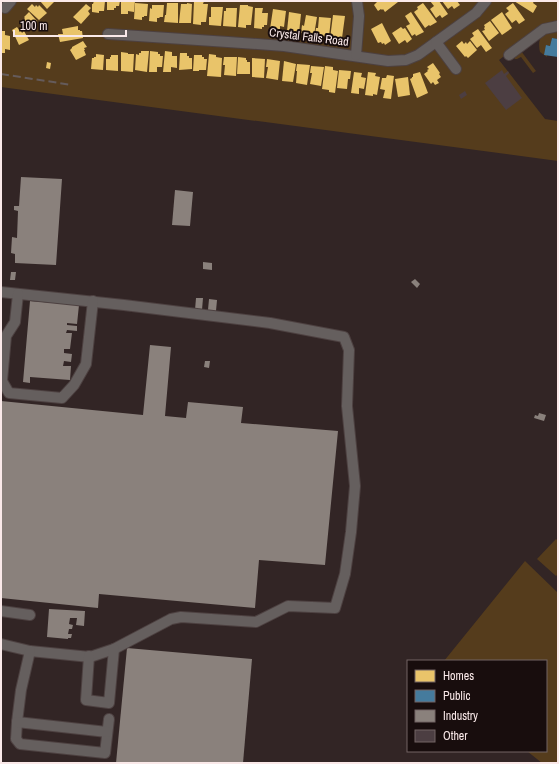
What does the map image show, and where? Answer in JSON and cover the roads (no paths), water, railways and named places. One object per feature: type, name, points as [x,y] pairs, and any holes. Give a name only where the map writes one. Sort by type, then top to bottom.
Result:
[{"type":"street","points":[[356,56],[359,16],[357,1]]},
{"type":"street","name":"Crystal Falls Road","points":[[108,34],[273,45],[388,61],[398,61],[406,60],[418,55],[476,13],[486,1]]},
{"type":"street","points":[[509,55],[544,29],[558,26]]},
{"type":"street","points":[[436,42],[456,69]]},
{"type":"street","points":[[1,292],[270,323],[344,337],[348,350],[346,406],[355,486],[351,532],[345,574],[335,608],[288,606],[256,622],[180,617],[171,619],[114,649],[89,656],[30,651],[1,644]]},
{"type":"street","points":[[18,294],[15,322],[6,336],[2,381],[9,393],[62,398],[74,385],[86,364],[93,302]]},
{"type":"street","points":[[1,611],[30,615]]},
{"type":"street","points":[[89,656],[86,700],[109,703],[114,649]]},
{"type":"street","points":[[30,651],[21,690],[17,722],[16,739],[20,744],[105,754],[109,719]]},
{"type":"street","points":[[17,722],[107,732]]},
{"type":"railway","points":[[1,74],[72,85]]}]
